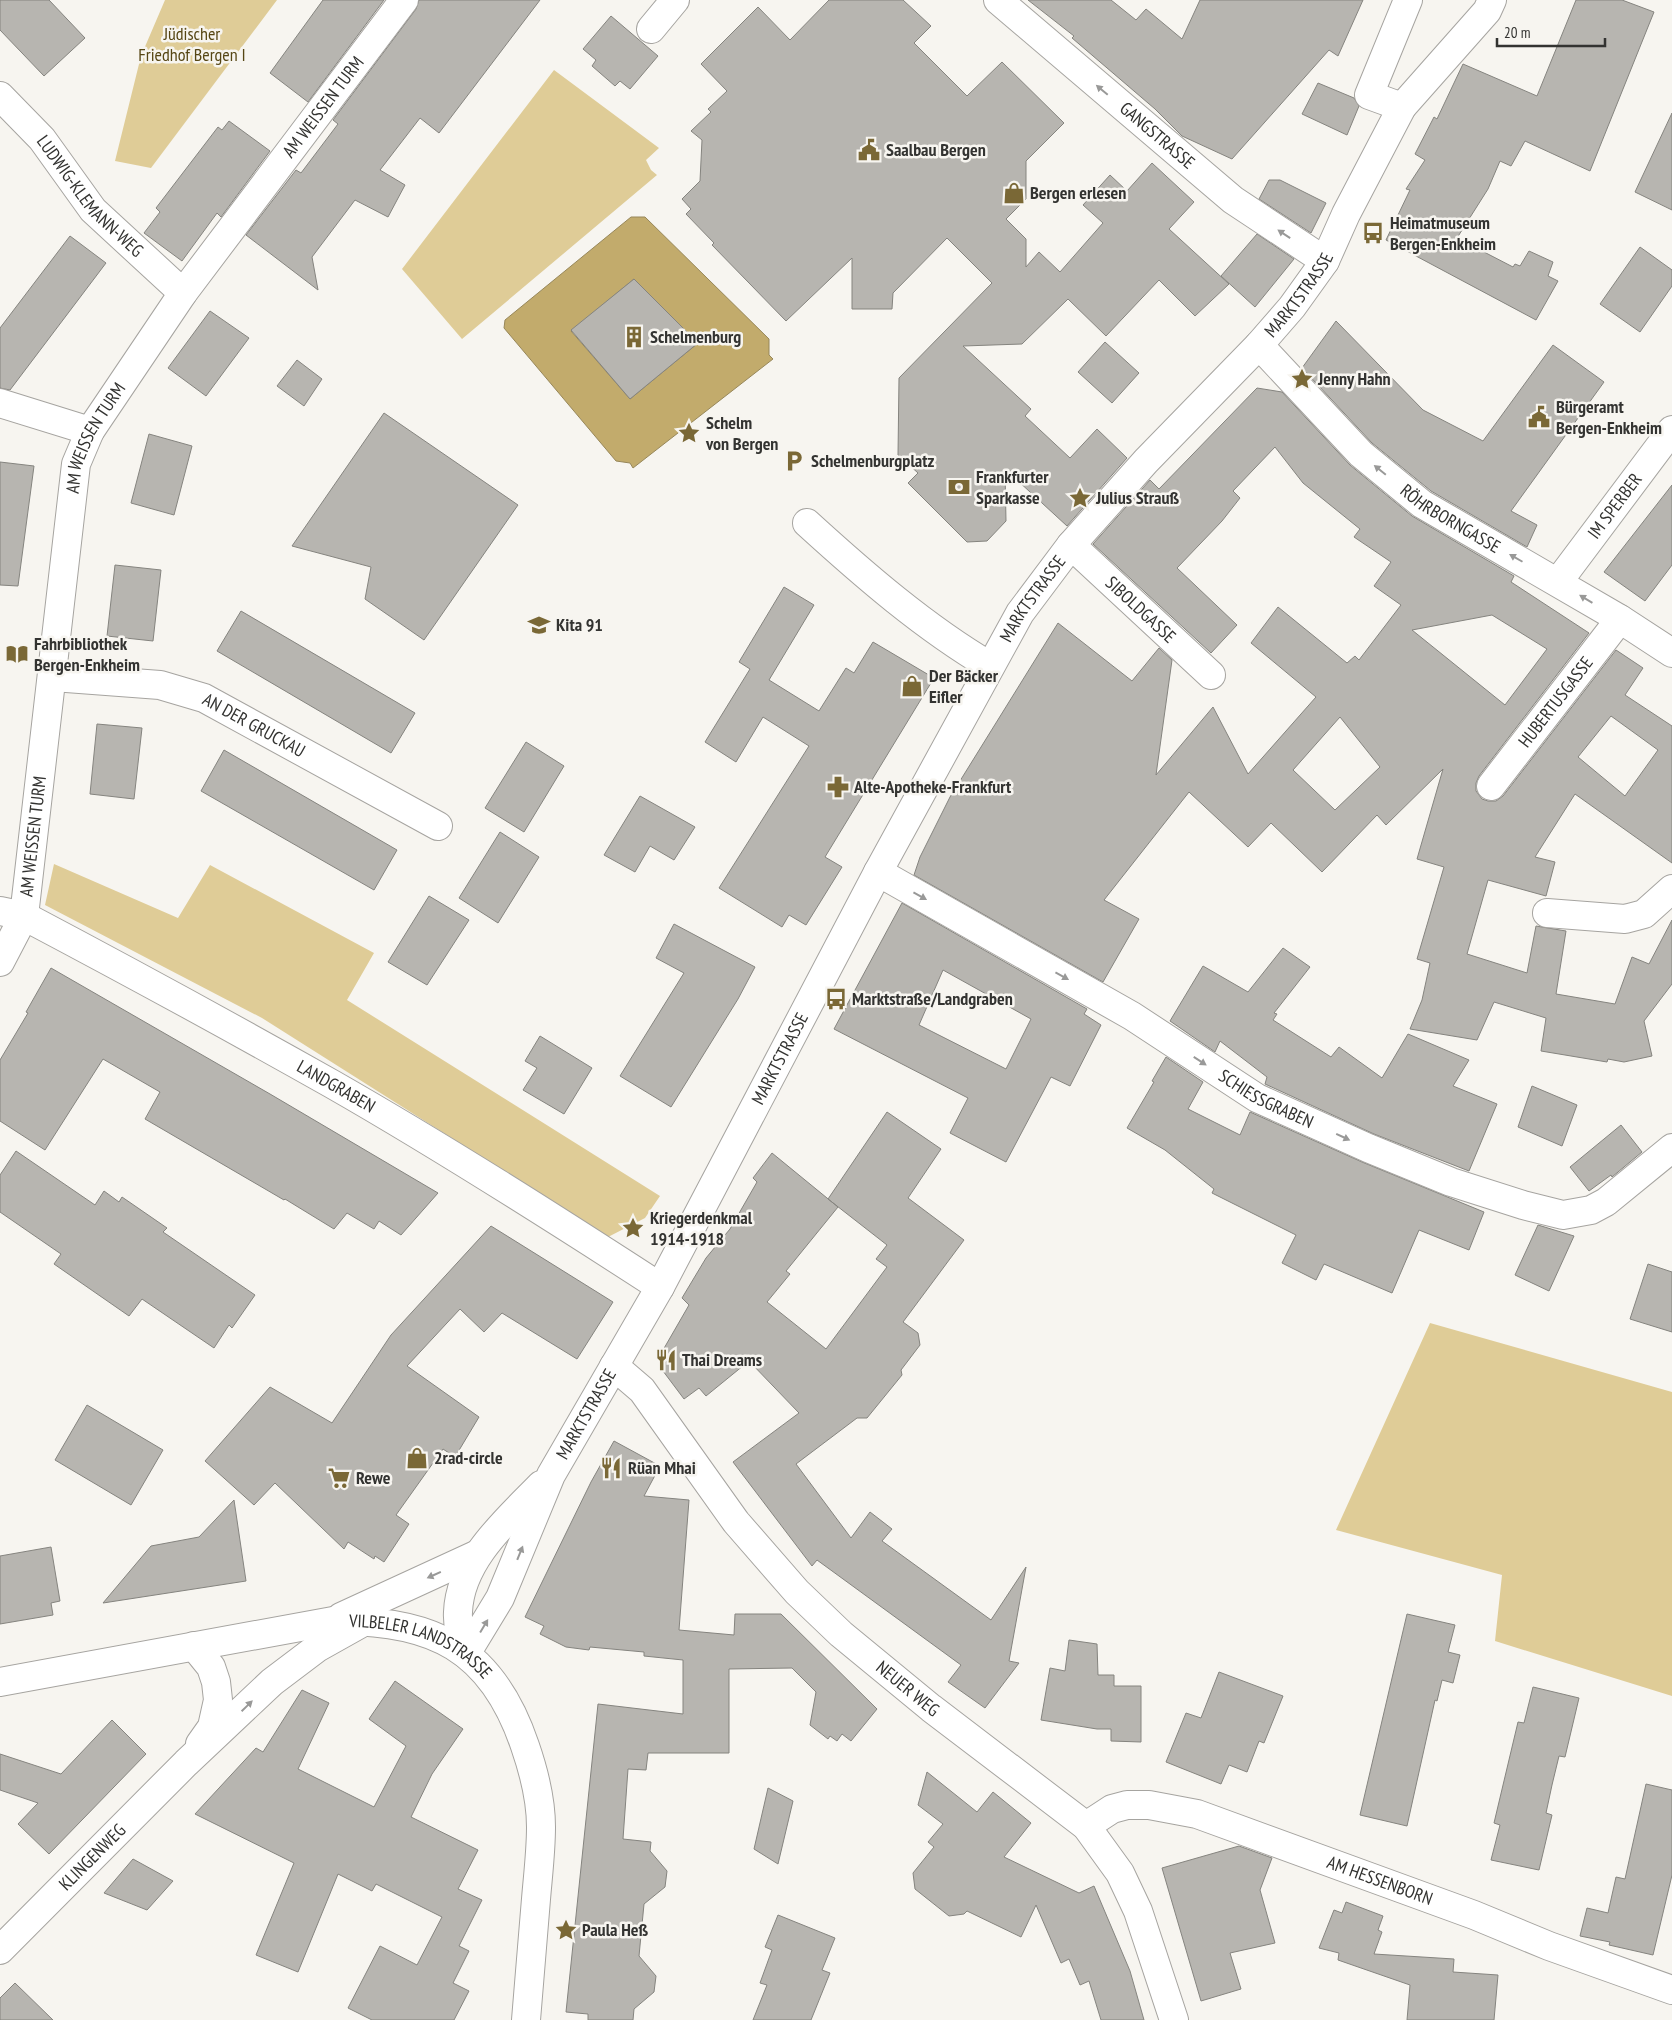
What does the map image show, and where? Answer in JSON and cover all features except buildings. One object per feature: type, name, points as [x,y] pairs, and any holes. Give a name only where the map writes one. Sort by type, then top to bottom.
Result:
[{"type":"street","name":"AM WEISSEN TURM","points":[[0,962],[12,914],[53,677],[76,464],[90,432],[184,293],[404,0]]},
{"type":"street","points":[[651,29],[675,0]]},
{"type":"street","name":"GANGSTRASSE","points":[[998,0],[1233,200],[1325,261]]},
{"type":"street","points":[[1402,107],[1369,95],[1408,0]]},
{"type":"street","name":"MARKTSTRASSE","points":[[466,1654],[500,1598],[551,1475],[660,1287],[878,872],[1020,613],[1071,545],[1146,461],[1259,345],[1292,307],[1325,261],[1346,214],[1402,107],[1487,11],[1492,0]]},
{"type":"street","name":"LUDWIG-KLEMANN-WEG","points":[[0,96],[42,139],[93,210],[184,293]]},
{"type":"street","name":"RÖHRBORNGASSE","points":[[1259,345],[1361,454],[1422,504],[1558,582],[1672,653]]},
{"type":"street","points":[[0,403],[90,432]]},
{"type":"street","name":"IM SPERBER","points":[[1558,582],[1672,430]]},
{"type":"street","points":[[807,523],[854,567],[956,646],[990,666]]},
{"type":"street","name":"SIBOLDGASSE","points":[[1071,545],[1210,675]]},
{"type":"street","name":"HUBERTUSGASSE","points":[[1491,786],[1620,619]]},
{"type":"street","name":"AN DER GRUCKAU","points":[[53,677],[160,685],[204,698],[438,826]]},
{"type":"street","name":"SCHIESSGRABEN","points":[[878,872],[1132,1016],[1257,1098],[1368,1148],[1451,1182],[1523,1205],[1563,1215],[1591,1210],[1606,1202],[1672,1148]]},
{"type":"street","points":[[1546,913],[1625,919],[1644,914],[1672,889]]},
{"type":"street","name":"LANDGRABEN","points":[[12,914],[176,997],[334,1085],[660,1287]]},
{"type":"street","name":"NEUER WEG","points":[[614,1366],[642,1390],[736,1522],[798,1592],[841,1634],[931,1708],[1086,1826],[1120,1873],[1134,1904],[1174,2020]]},
{"type":"street","name":"MARKTSTRASSE","points":[[466,1654],[458,1613],[460,1593],[465,1577],[478,1554],[511,1516],[551,1475]]},
{"type":"street","points":[[333,1621],[478,1554]]},
{"type":"street","name":"VILBELER LANDSTRASSE","points":[[0,1682],[333,1621],[367,1620],[398,1625],[431,1634],[449,1643],[466,1654],[485,1672],[502,1694],[511,1710],[532,1766],[538,1795],[541,1827],[539,1869],[526,2020]]},
{"type":"street","name":"KLINGENWEG","points":[[0,1950],[186,1764],[272,1682],[317,1648],[367,1620]]},
{"type":"street","name":"KLINGENWEG","points":[[186,1764],[212,1727],[218,1700],[216,1682],[211,1668],[194,1646]]},
{"type":"street","name":"AM HESSENBORN","points":[[1086,1826],[1112,1809],[1127,1805],[1149,1805],[1197,1814],[1474,1915],[1549,1946],[1672,1990]]},
{"type":"green space","name":"Jüdischer Friedhof Bergen I","points":[[165,0],[277,0],[151,168],[115,161],[141,56]]},
{"type":"green space","points":[[554,70],[659,148],[646,160],[651,170],[657,175],[462,339],[402,269]]},
{"type":"green space","points":[[54,864],[178,918],[210,865],[374,953],[347,1000],[660,1196],[645,1218],[608,1237],[262,1018],[45,905]]},
{"type":"green space","points":[[1430,1323],[1672,1392],[1672,1696],[1495,1641],[1502,1575],[1336,1530]]},
{"type":"shaded area","points":[[631,217],[645,217],[769,339],[769,355],[773,359],[633,468],[630,463],[616,461],[504,328],[505,320]],"holes":[[[634,279],[698,343],[630,399],[571,331]]]},
{"type":"place","name":"Saalbau Bergen","points":[[869,150]]},
{"type":"place","name":"Bergen erlesen","points":[[1014,193]]},
{"type":"place","name":"Heimatmuseum Bergen-Enkheim","points":[[1373,233]]},
{"type":"place","name":"Schelmenburg","points":[[634,337]]},
{"type":"place","name":"Jenny Hahn","points":[[1302,379]]},
{"type":"place","name":"Bürgeramt Bergen-Enkheim","points":[[1539,417]]},
{"type":"place","name":"Schelm von Bergen","points":[[689,433]]},
{"type":"place","name":"Schelmenburgplatz","points":[[794,461]]},
{"type":"place","name":"Frankfurter Sparkasse","points":[[959,487]]},
{"type":"place","name":"Julius Strauß","points":[[1080,498]]},
{"type":"place","name":"Kita 91","points":[[539,625]]},
{"type":"place","name":"Fahrbibliothek Bergen-Enkheim","points":[[17,654]]},
{"type":"place","name":"Der Bäcker Eifler","points":[[912,686]]},
{"type":"place","name":"Alte-Apotheke-Frankfurt","points":[[838,787]]},
{"type":"place","name":"Marktstraße/Landgraben","points":[[836,999]]},
{"type":"place","name":"Kriegerdenkmal 1914-1918","points":[[633,1228]]},
{"type":"place","name":"Thai Dreams","points":[[666,1360]]},
{"type":"place","name":"2rad-circle","points":[[417,1458]]},
{"type":"place","name":"Rüan Mhai","points":[[611,1468]]},
{"type":"place","name":"Rewe","points":[[339,1478]]},
{"type":"place","name":"Paula Heß","points":[[566,1930]]}]
